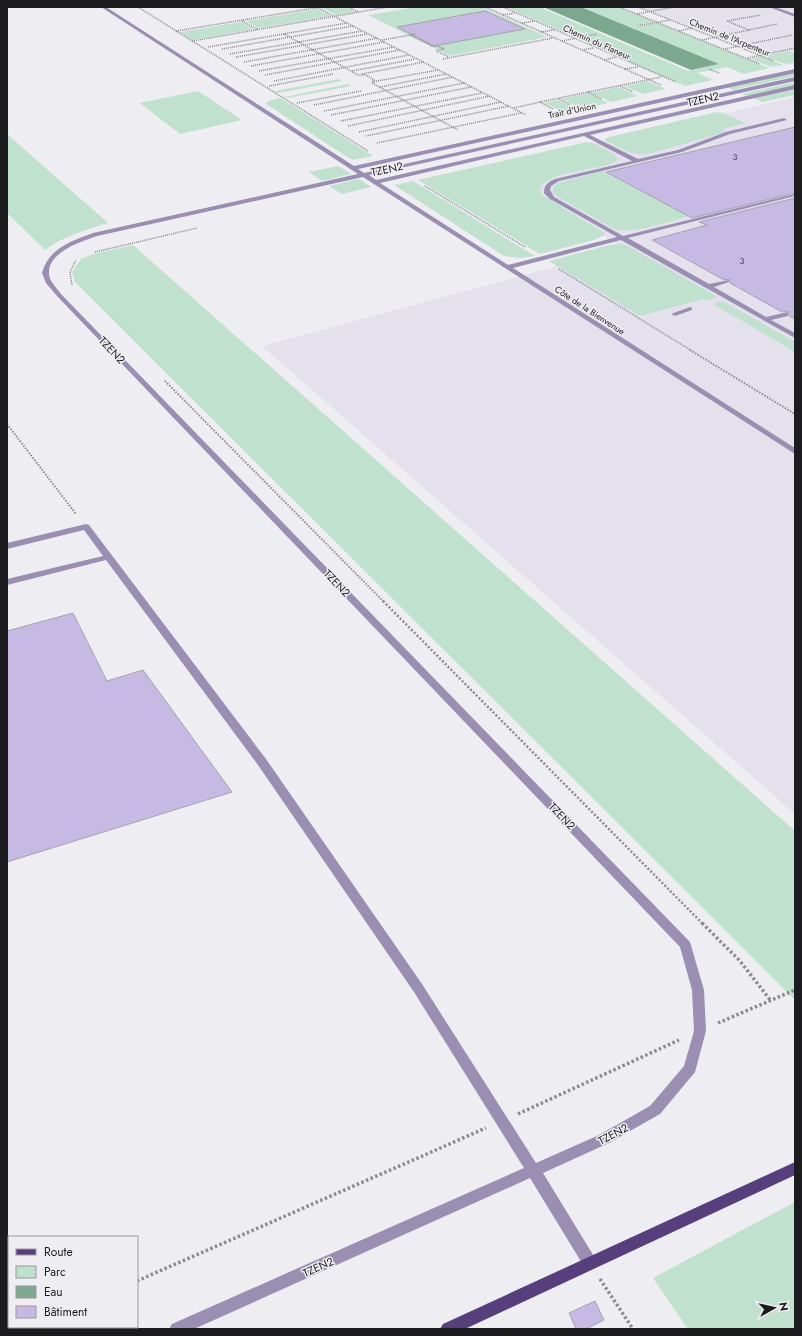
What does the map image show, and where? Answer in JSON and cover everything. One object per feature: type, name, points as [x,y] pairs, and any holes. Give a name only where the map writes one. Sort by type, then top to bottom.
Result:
[{"type":"main road","points":[[448,1329],[795,1168]]},
{"type":"street","name":"Côte de la Bienvenue","points":[[103,7],[795,452]]},
{"type":"street","points":[[771,7],[795,16]]},
{"type":"street","name":"Trait d'Union","points":[[353,168],[795,71]]},
{"type":"street","name":"TZEN2","points":[[176,1329],[533,1172],[604,1139],[655,1110],[690,1068],[700,1031],[698,990],[686,945],[59,295],[49,283],[45,273],[50,261],[60,251],[74,242],[95,234],[795,79]]},
{"type":"street","points":[[375,182],[795,88]]},
{"type":"street","points":[[784,120],[728,133],[680,151],[557,180],[549,184],[547,193],[552,198],[795,336]]},
{"type":"street","points":[[586,135],[637,161]]},
{"type":"street","points":[[507,267],[793,195]]},
{"type":"street","points":[[708,287],[727,281]]},
{"type":"street","points":[[675,314],[690,309]]},
{"type":"street","points":[[765,319],[785,314]]},
{"type":"street","points":[[7,546],[86,527],[262,762],[418,988],[503,1121],[590,1263]]},
{"type":"street","points":[[7,582],[108,557]]},
{"type":"path","points":[[138,7],[384,161]]},
{"type":"path","points":[[176,31],[321,7]]},
{"type":"path","points":[[348,7],[358,12]]},
{"type":"path","points":[[192,41],[388,7]]},
{"type":"path","points":[[484,7],[684,95]]},
{"type":"path","name":"Chemin du Flaneur","points":[[503,7],[681,84]]},
{"type":"path","points":[[620,7],[766,66]]},
{"type":"path","name":"Chemin de l'Arpenteur","points":[[638,7],[780,63]]},
{"type":"path","points":[[637,14],[674,7]]},
{"type":"path","points":[[318,8],[529,116]]},
{"type":"path","points":[[502,15],[516,12]]},
{"type":"path","points":[[749,30],[726,22],[762,15]]},
{"type":"path","points":[[242,20],[257,29]]},
{"type":"path","points":[[638,26],[670,20]]},
{"type":"path","points":[[522,24],[535,21]]},
{"type":"path","points":[[208,47],[347,23]]},
{"type":"path","points":[[701,40],[783,23]]},
{"type":"path","points":[[222,49],[353,26]]},
{"type":"path","points":[[679,31],[692,28]]},
{"type":"path","points":[[230,54],[363,30]]},
{"type":"path","points":[[540,32],[554,30]]},
{"type":"path","points":[[236,57],[368,33]]},
{"type":"path","points":[[284,34],[358,75],[366,75],[374,80],[372,82],[380,87],[459,131]]},
{"type":"path","points":[[251,66],[416,34]]},
{"type":"path","points":[[560,41],[597,34]]},
{"type":"path","points":[[410,35],[432,46],[438,46],[444,50],[436,51],[449,58]]},
{"type":"path","points":[[724,49],[792,35]]},
{"type":"path","points":[[244,62],[378,38]]},
{"type":"path","points":[[443,59],[553,38]]},
{"type":"path","points":[[259,71],[394,47]]},
{"type":"path","points":[[581,50],[596,48]]},
{"type":"path","points":[[748,58],[795,48]]},
{"type":"path","points":[[265,75],[400,50]]},
{"type":"path","points":[[274,80],[410,55]]},
{"type":"path","points":[[603,60],[617,57]]},
{"type":"path","points":[[351,71],[417,58]]},
{"type":"path","points":[[358,75],[424,62]]},
{"type":"path","points":[[625,70],[639,67]]},
{"type":"path","points":[[372,82],[438,70]]},
{"type":"path","points":[[269,86],[333,74]]},
{"type":"path","points":[[380,87],[446,74]]},
{"type":"path","points":[[314,105],[453,77]]},
{"type":"path","points":[[513,108],[662,77]]},
{"type":"path","points":[[324,111],[464,83]]},
{"type":"path","points":[[331,115],[471,87]]},
{"type":"path","points":[[297,103],[361,91]]},
{"type":"path","points":[[341,121],[482,92]]},
{"type":"path","points":[[348,126],[490,96]]},
{"type":"path","points":[[359,132],[501,102]]},
{"type":"path","points":[[540,102],[557,111]]},
{"type":"path","points":[[366,136],[509,106]]},
{"type":"path","points":[[377,143],[521,112]]},
{"type":"path","points":[[90,253],[204,227]]},
{"type":"path","points":[[74,289],[69,281],[69,270],[78,257]]},
{"type":"path","points":[[164,379],[740,961],[771,1001]]},
{"type":"path","points":[[7,424],[86,527]]},
{"type":"path","points":[[735,1016],[795,990]]},
{"type":"path","points":[[138,1281],[503,1121],[651,1053]]},
{"type":"path","points":[[590,1263],[633,1329]]},
{"type":"shaded area","points":[[640,7],[795,7],[795,63],[786,65]]},
{"type":"shaded area","points":[[795,97],[795,814],[262,346],[625,248],[488,169]]},
{"type":"green space","points":[[345,7],[355,12],[336,15],[322,8]]},
{"type":"green space","points":[[417,7],[482,7],[547,37],[450,56],[368,15]]},
{"type":"green space","points":[[506,7],[539,7],[688,71],[719,64],[582,7],[617,7],[655,22],[637,26],[639,27],[657,23],[769,68],[744,74],[727,67],[697,73],[713,80],[685,86],[577,39],[597,34],[575,37]]},
{"type":"green space","points":[[317,9],[331,16],[259,28],[246,21]]},
{"type":"green space","points":[[241,22],[254,29],[192,40],[180,32]]},
{"type":"green space","points":[[788,51],[795,54],[795,62],[786,64],[765,56]]},
{"type":"green space","points":[[762,56],[783,65],[772,67],[751,59]]},
{"type":"green space","points":[[795,72],[795,76],[733,90],[727,87]]},
{"type":"green space","points":[[339,79],[342,81],[278,93],[275,91]]},
{"type":"green space","points":[[647,81],[666,89],[643,94],[624,86]]},
{"type":"green space","points":[[795,82],[795,86],[748,96],[742,94]]},
{"type":"green space","points":[[348,84],[351,86],[288,98],[284,97]]},
{"type":"green space","points":[[618,87],[638,96],[611,102],[591,93]]},
{"type":"green space","points":[[795,89],[795,95],[762,102],[754,98]]},
{"type":"green space","points":[[198,91],[242,120],[180,134],[140,103]]},
{"type":"green space","points":[[589,93],[608,103],[581,109],[561,99]]},
{"type":"green space","points":[[280,98],[373,156],[353,160],[266,104],[268,101]]},
{"type":"green space","points":[[557,100],[577,109],[563,112],[544,103]]},
{"type":"green space","points":[[717,112],[746,123],[723,129],[725,132],[648,154],[636,154],[604,140],[609,137]]},
{"type":"green space","points":[[7,134],[108,223],[67,237],[45,250],[7,213]]},
{"type":"green space","points":[[587,142],[594,143],[615,155],[617,161],[599,167],[552,178],[544,183],[540,190],[542,195],[604,232],[604,235],[594,240],[540,254],[418,180]]},
{"type":"green space","points":[[338,166],[351,174],[322,181],[309,172]]},
{"type":"green space","points":[[602,171],[666,204],[683,200],[694,215],[643,229],[614,229],[553,194],[553,187],[558,183]]},
{"type":"green space","points":[[359,179],[371,187],[342,194],[329,186]]},
{"type":"green space","points":[[413,181],[535,256],[521,258],[504,256],[394,185]]},
{"type":"green space","points":[[621,244],[628,246],[718,297],[707,301],[704,299],[640,316],[549,261],[609,245]]},
{"type":"green space","points":[[133,245],[795,831],[795,1000],[75,282],[72,272],[81,259],[93,254]]},
{"type":"green space","points":[[723,301],[795,342],[795,352],[713,304]]},
{"type":"green space","points":[[795,1202],[795,1329],[688,1329],[653,1278]]},
{"type":"water","points":[[543,7],[581,7],[719,64],[691,70]]},
{"type":"building","points":[[485,11],[525,29],[434,46],[397,27]]},
{"type":"building","points":[[795,127],[795,193],[692,218],[606,172]]},
{"type":"building","points":[[795,198],[795,319],[789,316],[789,311],[782,312],[730,283],[730,279],[724,280],[652,240],[707,225],[699,222]]},
{"type":"building","points":[[73,613],[107,681],[143,670],[232,792],[7,862],[7,631]]},
{"type":"building","points":[[595,1301],[604,1320],[586,1329],[576,1329],[569,1313]]}]
